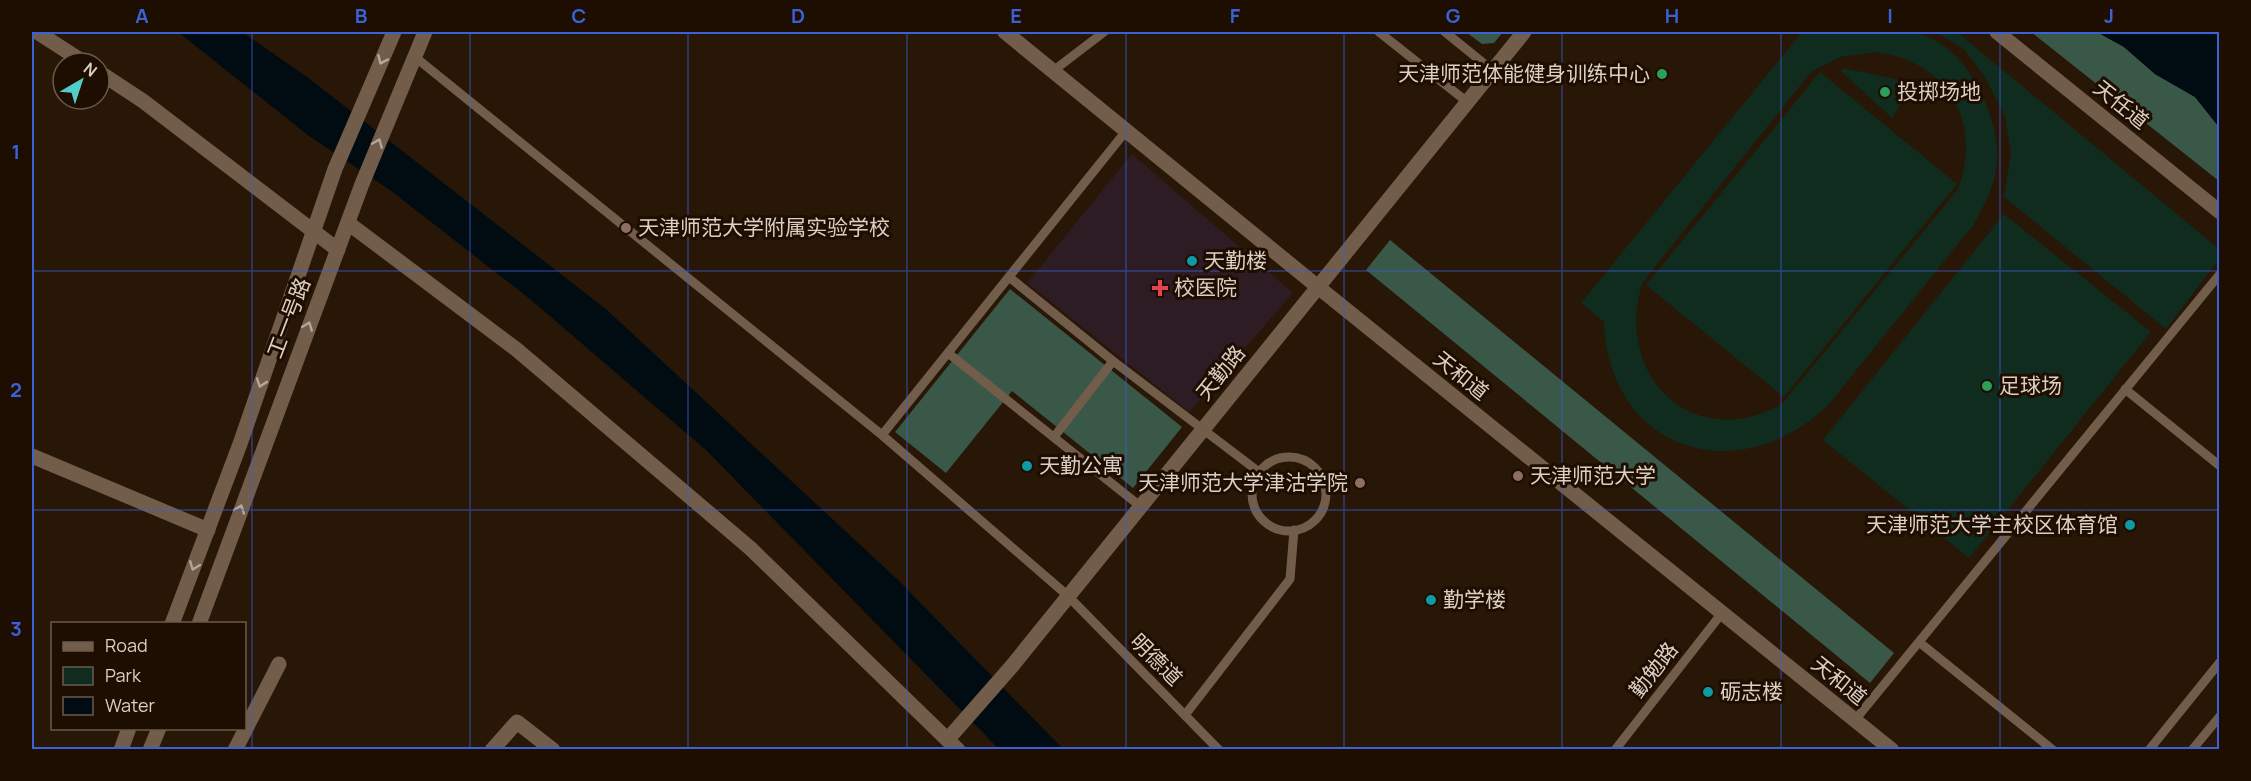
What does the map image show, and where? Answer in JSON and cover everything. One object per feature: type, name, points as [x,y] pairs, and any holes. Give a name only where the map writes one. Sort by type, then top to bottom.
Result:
[{"type":"street","points":[[37,32],[66,51]]},
{"type":"street","name":"工一号路","points":[[173,622],[208,530],[335,169],[394,32]]},
{"type":"street","name":"工一号路","points":[[200,622],[362,184],[394,102],[426,32]]},
{"type":"street","name":"天和道","points":[[1005,32],[1892,750]]},
{"type":"street","name":"天勤路","points":[[953,744],[962,723],[1012,666],[1067,595],[1524,32]]},
{"type":"street","name":"天任道","points":[[1996,32],[2220,212]]},
{"type":"street","points":[[111,80],[143,101],[338,250]]},
{"type":"street","points":[[348,223],[516,349],[750,548],[953,744]]},
{"type":"street","points":[[32,456],[208,530]]},
{"type":"street","points":[[246,728],[279,664]]},
{"type":"street","points":[[492,750],[518,722],[553,750]]},
{"type":"street","points":[[121,750],[129,730]]},
{"type":"street","points":[[150,750],[159,730]]},
{"type":"street","points":[[235,750],[245,730]]},
{"type":"lane","points":[[1053,71],[1104,32]]},
{"type":"lane","points":[[1379,32],[1466,101]]},
{"type":"lane","points":[[1445,32],[1492,70]]},
{"type":"lane","name":"明德道","points":[[415,57],[882,435],[1067,595],[1219,750]]},
{"type":"lane","points":[[882,435],[1126,131]]},
{"type":"lane","points":[[1855,720],[2220,274]]},
{"type":"lane","points":[[1009,277],[1113,361],[1259,472]]},
{"type":"lane","points":[[948,352],[1140,506]]},
{"type":"lane","points":[[1054,437],[1113,361]]},
{"type":"lane","points":[[2125,389],[2220,466]]},
{"type":"lane","points":[[1293,457],[1311,464],[1323,479],[1326,498],[1312,523],[1294,530],[1275,528],[1260,517],[1255,508],[1252,489],[1259,472],[1274,460],[1293,457]]},
{"type":"lane","points":[[1185,715],[1290,579],[1294,530]]},
{"type":"lane","name":"勤勉路","points":[[1615,750],[1722,613]]},
{"type":"lane","points":[[1919,642],[2053,750]]},
{"type":"lane","points":[[2149,750],[2220,662]]},
{"type":"lane","points":[[2192,750],[2220,716]]},
{"type":"shaded area","name":"校医院","points":[[1132,154],[1293,293],[1189,412],[1027,283]]},
{"type":"green space","points":[[1466,32],[1503,32],[1494,43],[1482,44]]},
{"type":"green space","points":[[1802,32],[1912,32],[1930,38],[1947,48],[1975,81],[1992,121],[1996,141],[1995,177],[1982,209],[1974,224],[1830,403],[1795,430],[1758,446],[1721,451],[1686,445],[1654,429],[1629,402],[1611,367],[1604,322],[1581,303]],"holes":[[[1876,52],[1901,58],[1922,68],[1940,81],[1953,98],[1962,118],[1966,140],[1965,164],[1958,189],[1781,405],[1751,416],[1727,420],[1695,414],[1675,403],[1660,388],[1648,370],[1640,349],[1636,327],[1637,304],[1643,282],[1811,72],[1840,57]]]},
{"type":"green space","points":[[1936,32],[1957,32],[2219,249],[2219,259],[2166,329],[2004,197],[2011,154],[2005,116],[1986,79],[1965,50]]},
{"type":"green space","points":[[2031,32],[2097,32],[2124,47],[2155,74],[2195,97],[2219,127],[2219,181]]},
{"type":"green space","name":"投掷场地","points":[[1843,68],[1910,82],[1906,96],[1892,118],[1841,71]]},
{"type":"green space","points":[[1820,72],[1957,184],[1784,397],[1646,285]]},
{"type":"green space","name":"足球场","points":[[2004,214],[2151,332],[1969,558],[1823,440]]},
{"type":"green space","points":[[1390,240],[1894,653],[1870,683],[1366,270]]},
{"type":"green space","points":[[1010,289],[1182,427],[1133,488],[1012,391],[946,473],[895,432]]},
{"type":"water","points":[[178,32],[242,32],[307,77],[607,310],[898,580],[1063,749],[999,749],[706,450],[530,299],[390,190],[309,136]]},
{"type":"water","points":[[2097,32],[2219,32],[2219,127],[2195,97],[2155,74],[2124,47]]},
{"type":"place","name":"天津师范体能健身训练中心","points":[[1662,74]]},
{"type":"place","name":"投掷场地","points":[[1885,92]]},
{"type":"place","name":"天津师范大学附属实验学校","points":[[626,228]]},
{"type":"place","name":"天勤楼","points":[[1192,261]]},
{"type":"place","name":"校医院","points":[[1160,288]]},
{"type":"place","name":"足球场","points":[[1987,386]]},
{"type":"place","name":"天勤公寓","points":[[1027,466]]},
{"type":"place","name":"天津师范大学","points":[[1518,476]]},
{"type":"place","name":"天津师范大学津沽学院","points":[[1360,483]]},
{"type":"place","name":"天津师范大学主校区体育馆","points":[[2130,525]]},
{"type":"place","name":"勤学楼","points":[[1431,600]]},
{"type":"place","name":"砺志楼","points":[[1708,692]]}]
